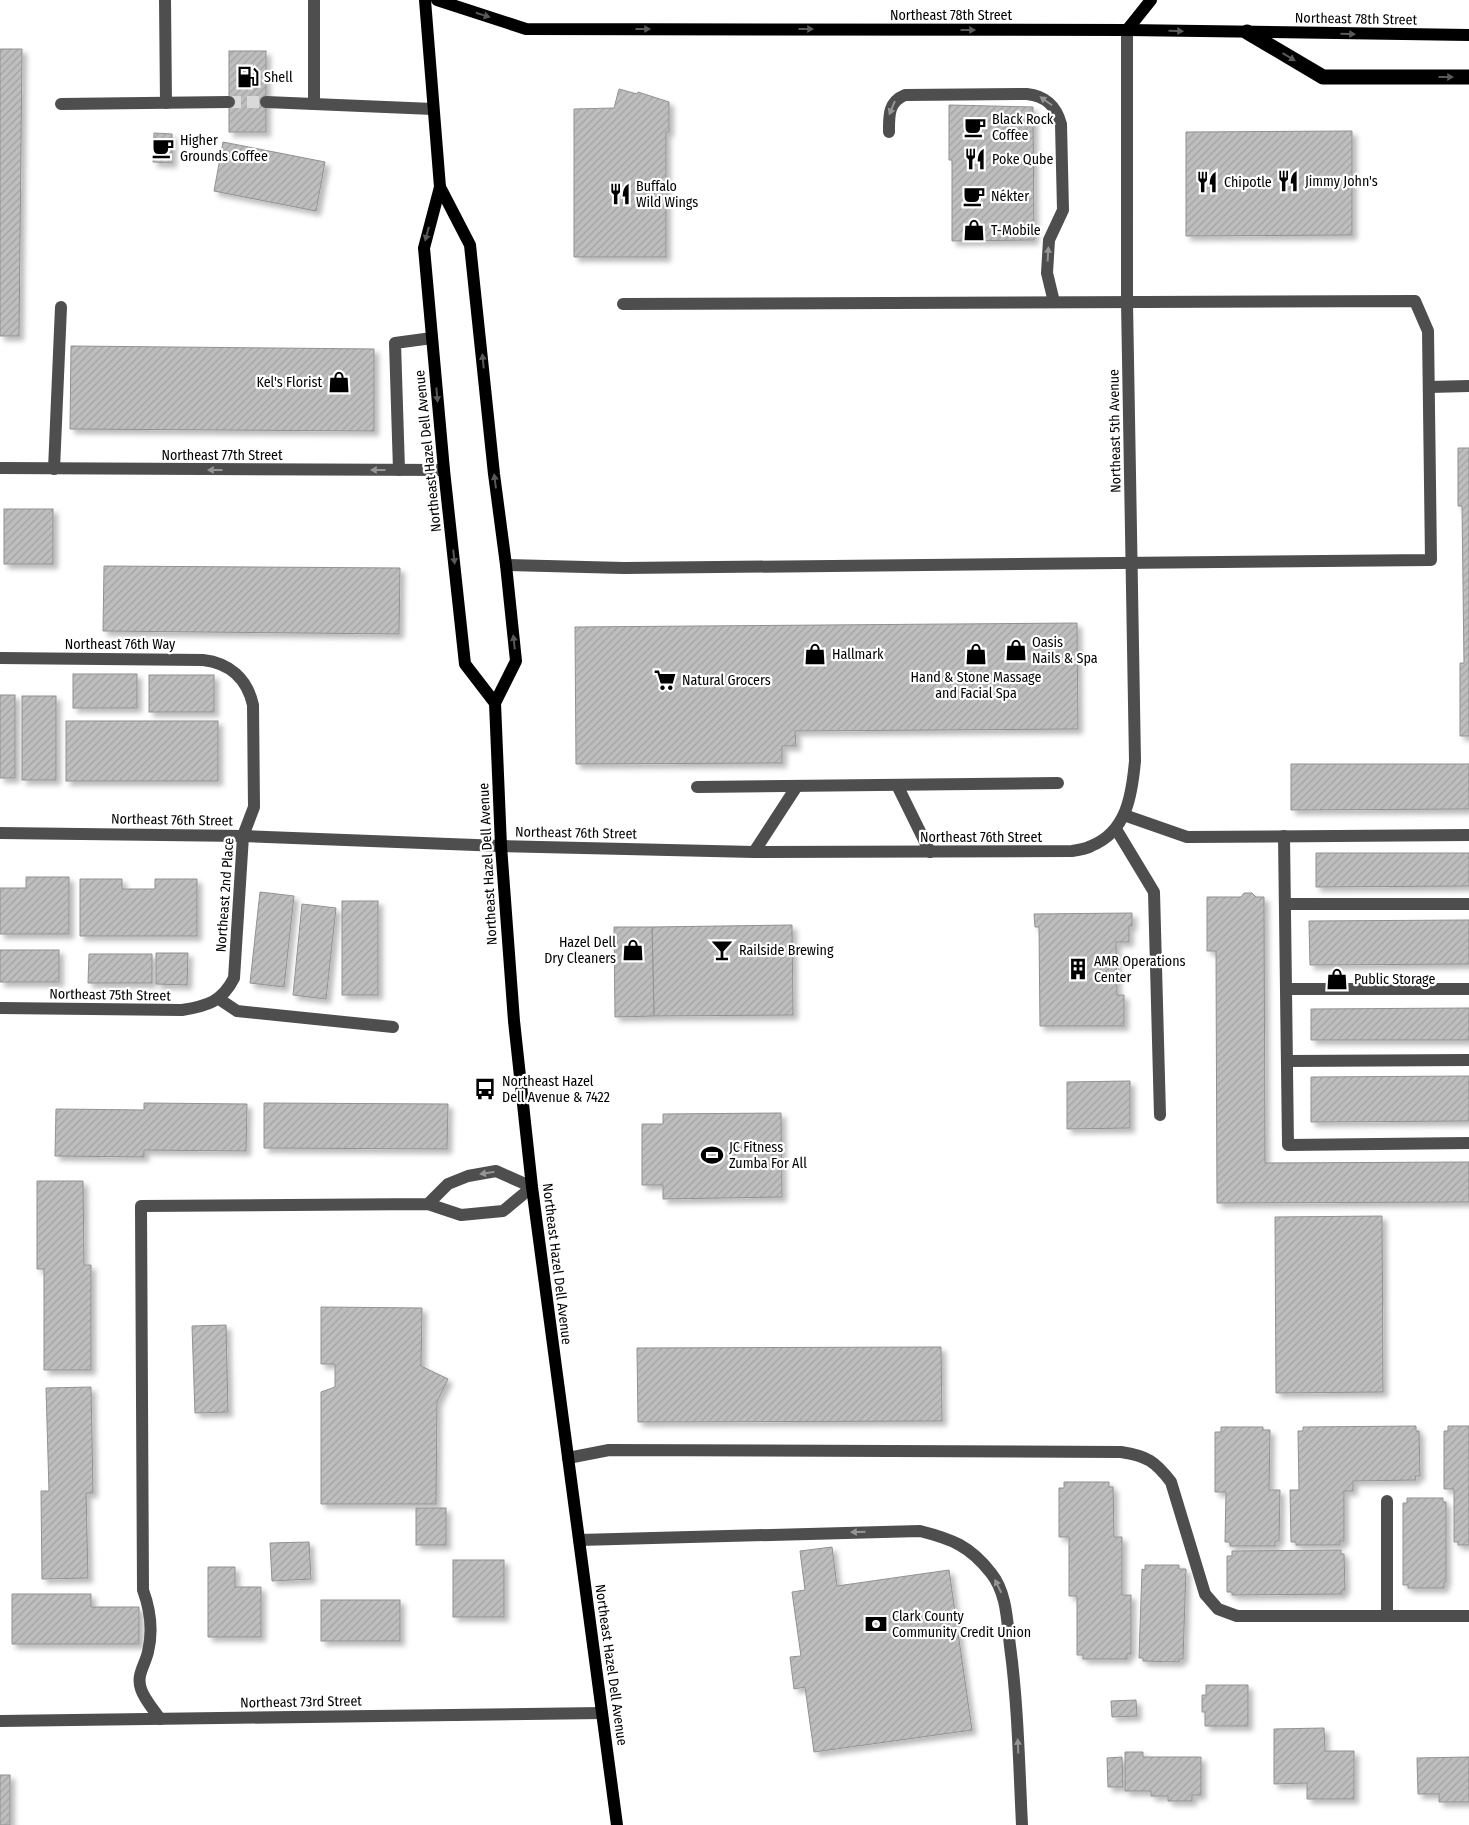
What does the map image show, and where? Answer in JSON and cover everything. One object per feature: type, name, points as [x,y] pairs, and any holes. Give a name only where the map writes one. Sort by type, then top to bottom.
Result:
[{"type":"highway","points":[[1247,32],[1323,77],[1469,77]]},
{"type":"main road","name":"Northeast Hazel Dell Avenue","points":[[425,0],[440,187],[424,248],[444,470],[465,664],[495,704]]},
{"type":"main road","name":"Northeast 78th Street","points":[[437,0],[526,29],[1128,30],[1469,35]]},
{"type":"main road","points":[[1128,30],[1150,0]]},
{"type":"main road","name":"Northeast Hazel Dell Avenue","points":[[440,187],[470,245],[506,565],[516,661],[495,704],[501,846],[514,1021],[532,1187],[617,1825]]},
{"type":"street","points":[[165,0],[166,103]]},
{"type":"street","points":[[314,0],[314,104]]},
{"type":"street","name":"Northeast 5th Avenue","points":[[1116,829],[1124,815],[1132,791],[1135,761],[1128,302],[1128,30]]},
{"type":"street","points":[[888,132],[891,106],[905,95],[1027,94],[1037,95],[1046,99],[1053,106],[1059,114],[1061,124],[1063,210],[1049,240],[1047,273],[1054,302]]},
{"type":"street","points":[[61,104],[229,102]]},
{"type":"street","points":[[266,102],[433,109]]},
{"type":"street","points":[[506,565],[634,568],[1431,560],[1428,331],[1415,301],[623,304]]},
{"type":"street","points":[[54,469],[61,307]]},
{"type":"street","points":[[400,470],[395,343],[432,338]]},
{"type":"street","points":[[1429,387],[1469,386]]},
{"type":"street","name":"Northeast 77th Street","points":[[0,468],[444,470]]},
{"type":"street","name":"Northeast 76th Way","points":[[0,658],[203,660],[224,665],[236,673]]},
{"type":"street","name":"Northeast 2nd Place","points":[[219,999],[229,988],[234,978],[242,836],[254,807],[253,705],[248,689],[236,673]]},
{"type":"street","points":[[697,788],[1058,783]]},
{"type":"street","points":[[897,785],[930,852]]},
{"type":"street","points":[[754,852],[797,786]]},
{"type":"street","points":[[1124,815],[1187,837],[1469,834]]},
{"type":"street","points":[[1116,829],[1154,892],[1160,1115]]},
{"type":"street","name":"Northeast 76th Street","points":[[0,833],[242,836],[501,846],[754,852],[930,852],[1072,851],[1092,846],[1116,829]]},
{"type":"street","points":[[1284,836],[1288,1145],[1469,1143]]},
{"type":"street","points":[[1285,904],[1469,904]]},
{"type":"street","points":[[1286,990],[1469,989]]},
{"type":"street","points":[[219,999],[237,1011],[393,1027]]},
{"type":"street","name":"Northeast 75th Street","points":[[0,1008],[182,1010],[202,1006],[219,999]]},
{"type":"street","points":[[1287,1061],[1469,1060]]},
{"type":"street","points":[[160,1719],[141,1691],[139,1677],[148,1652],[150,1627],[149,1605],[143,1590],[140,1206],[428,1204],[461,1215],[503,1211],[532,1187],[496,1171],[468,1176],[448,1184],[428,1204]]},
{"type":"street","points":[[568,1458],[609,1450],[1120,1452],[1142,1455],[1160,1467],[1171,1482],[1205,1594],[1218,1608],[1237,1616],[1469,1616]]},
{"type":"street","points":[[1387,1501],[1387,1616]]},
{"type":"street","points":[[579,1540],[920,1531],[948,1538],[973,1553],[992,1574],[1004,1600],[1016,1689],[1022,1825]]},
{"type":"street","name":"Northeast 73rd Street","points":[[0,1721],[602,1713]]},
{"type":"building","points":[[0,49],[22,49],[19,336],[0,336]]},
{"type":"building","name":"Shell","points":[[229,51],[266,51],[266,132],[229,132]]},
{"type":"building","name":"Buffalo Wild Wings","points":[[619,89],[637,94],[638,92],[669,102],[669,132],[666,132],[666,257],[574,257],[574,109],[614,108]]},
{"type":"building","points":[[949,105],[1033,107],[1034,240],[952,241],[952,160],[949,160]]},
{"type":"building","points":[[1352,131],[1352,235],[1186,236],[1186,132]]},
{"type":"building","name":"Higher Grounds Coffee","points":[[154,133],[172,134],[172,163],[153,162]]},
{"type":"building","points":[[223,142],[325,162],[316,211],[214,191]]},
{"type":"building","points":[[71,346],[374,349],[374,431],[70,429]]},
{"type":"building","points":[[1458,448],[1469,448],[1469,736],[1460,736],[1460,663],[1464,663],[1462,506],[1458,506]]},
{"type":"building","points":[[4,509],[53,509],[53,564],[4,564]]},
{"type":"building","points":[[104,566],[400,568],[399,634],[103,631]]},
{"type":"building","points":[[1077,623],[1078,729],[795,731],[796,746],[782,746],[782,763],[576,764],[575,627]]},
{"type":"building","points":[[73,674],[137,674],[137,708],[73,708]]},
{"type":"building","points":[[149,675],[214,675],[214,712],[149,712]]},
{"type":"building","points":[[0,695],[15,695],[15,778],[0,778]]},
{"type":"building","points":[[22,696],[56,696],[56,780],[22,780]]},
{"type":"building","points":[[66,721],[218,721],[218,781],[66,781]]},
{"type":"building","points":[[1291,764],[1469,764],[1469,809],[1291,810]]},
{"type":"building","points":[[1316,853],[1469,853],[1469,886],[1316,887]]},
{"type":"building","points":[[26,877],[69,877],[69,934],[0,934],[0,888],[26,888]]},
{"type":"building","points":[[80,879],[122,879],[122,889],[155,889],[155,879],[197,879],[197,936],[80,936]]},
{"type":"building","points":[[260,892],[294,896],[284,987],[250,983]]},
{"type":"building","points":[[1244,893],[1252,893],[1256,897],[1264,897],[1265,1163],[1469,1162],[1469,1202],[1217,1203],[1216,951],[1207,951],[1207,897],[1241,897]]},
{"type":"building","points":[[342,901],[378,901],[378,995],[342,995]]},
{"type":"building","points":[[302,904],[336,908],[326,999],[293,995]]},
{"type":"building","name":"AMR Operations Center","points":[[1132,913],[1132,926],[1129,926],[1129,942],[1116,942],[1117,995],[1124,995],[1124,1026],[1040,1026],[1039,927],[1035,927],[1034,914]]},
{"type":"building","points":[[1469,920],[1469,964],[1310,965],[1309,921]]},
{"type":"building","name":"Railside Brewing","points":[[792,925],[793,1015],[654,1016],[652,927]]},
{"type":"building","name":"Hazel Dell Dry Cleaners","points":[[614,927],[652,927],[654,1016],[615,1017]]},
{"type":"building","points":[[0,950],[59,950],[59,982],[0,982]]},
{"type":"building","points":[[156,953],[188,953],[187,985],[156,984]]},
{"type":"building","points":[[89,954],[152,954],[152,983],[88,983]]},
{"type":"building","points":[[1469,1008],[1469,1040],[1311,1040],[1311,1009]]},
{"type":"building","points":[[1469,1076],[1469,1121],[1311,1122],[1311,1077]]},
{"type":"building","points":[[1130,1081],[1130,1128],[1067,1129],[1067,1082]]},
{"type":"building","points":[[144,1103],[247,1104],[246,1151],[144,1150],[144,1157],[55,1156],[56,1109],[144,1110]]},
{"type":"building","points":[[264,1103],[448,1104],[447,1149],[264,1148]]},
{"type":"building","name":"JC Fitness Zumba For All","points":[[781,1113],[782,1197],[663,1199],[663,1185],[642,1185],[642,1124],[663,1124],[663,1114]]},
{"type":"building","points":[[37,1181],[83,1181],[84,1265],[91,1265],[91,1370],[44,1370],[44,1269],[37,1269]]},
{"type":"building","points":[[1382,1216],[1383,1392],[1276,1393],[1275,1217]]},
{"type":"building","points":[[321,1307],[422,1308],[421,1366],[448,1379],[437,1402],[436,1504],[321,1504],[321,1392],[335,1387],[335,1364],[321,1364]]},
{"type":"building","points":[[226,1325],[228,1412],[195,1413],[192,1326]]},
{"type":"building","points":[[941,1347],[942,1421],[638,1422],[637,1348]]},
{"type":"building","points":[[91,1387],[93,1493],[86,1493],[88,1578],[42,1579],[41,1491],[49,1491],[46,1388]]},
{"type":"building","points":[[1416,1426],[1416,1431],[1419,1431],[1420,1476],[1415,1476],[1416,1480],[1353,1481],[1353,1491],[1344,1491],[1344,1541],[1340,1541],[1340,1545],[1296,1545],[1296,1542],[1291,1542],[1290,1490],[1299,1490],[1298,1431],[1303,1431],[1303,1427]]},
{"type":"building","points":[[1448,1426],[1469,1426],[1469,1545],[1458,1545],[1458,1542],[1454,1542],[1454,1489],[1444,1489],[1444,1431],[1448,1431]]},
{"type":"building","points":[[1221,1427],[1263,1427],[1263,1430],[1270,1430],[1269,1490],[1280,1490],[1279,1541],[1275,1541],[1275,1546],[1230,1546],[1230,1542],[1225,1542],[1226,1492],[1215,1492],[1215,1432],[1221,1432]]},
{"type":"building","points":[[1064,1482],[1109,1482],[1109,1487],[1113,1487],[1114,1537],[1122,1537],[1122,1595],[1131,1595],[1131,1654],[1127,1654],[1127,1659],[1083,1659],[1083,1655],[1077,1655],[1077,1596],[1069,1596],[1069,1537],[1059,1537],[1059,1488],[1064,1488]]},
{"type":"building","points":[[1407,1498],[1443,1498],[1443,1502],[1446,1502],[1446,1582],[1444,1582],[1444,1588],[1408,1588],[1408,1585],[1403,1585],[1403,1503],[1407,1503]]},
{"type":"building","points":[[416,1508],[446,1508],[446,1545],[416,1545]]},
{"type":"building","points":[[309,1542],[311,1579],[272,1581],[270,1543]]},
{"type":"building","name":"Clark County Community Credit Union","points":[[832,1547],[837,1586],[949,1570],[972,1730],[814,1752],[805,1687],[794,1689],[790,1657],[801,1656],[792,1592],[805,1590],[800,1551]]},
{"type":"building","points":[[1341,1550],[1341,1554],[1344,1554],[1345,1590],[1342,1590],[1342,1594],[1232,1595],[1232,1592],[1227,1592],[1227,1556],[1232,1556],[1232,1551]]},
{"type":"building","points":[[453,1560],[504,1560],[504,1617],[453,1617]]},
{"type":"building","points":[[1145,1565],[1179,1565],[1179,1569],[1186,1569],[1183,1659],[1179,1659],[1179,1662],[1143,1661],[1143,1658],[1139,1658],[1142,1569],[1145,1570]]},
{"type":"building","points":[[208,1567],[235,1567],[235,1587],[261,1587],[261,1637],[208,1637]]},
{"type":"building","points":[[12,1594],[91,1594],[91,1607],[139,1607],[139,1644],[12,1644]]},
{"type":"building","points":[[321,1600],[400,1600],[400,1641],[321,1641]]},
{"type":"building","points":[[1206,1685],[1248,1685],[1248,1726],[1205,1726],[1205,1712],[1202,1712],[1202,1695],[1206,1695]]},
{"type":"building","points":[[1136,1700],[1137,1716],[1112,1717],[1111,1701]]},
{"type":"building","points":[[1324,1728],[1325,1751],[1354,1751],[1354,1799],[1307,1799],[1307,1783],[1274,1784],[1274,1729]]},
{"type":"building","points":[[1125,1752],[1143,1752],[1143,1757],[1201,1757],[1201,1795],[1192,1795],[1192,1801],[1168,1801],[1168,1796],[1151,1796],[1151,1791],[1125,1791]]},
{"type":"building","points":[[1122,1757],[1123,1787],[1108,1787],[1107,1758]]},
{"type":"building","points":[[1469,1757],[1469,1802],[1439,1802],[1439,1794],[1418,1794],[1417,1758]]},
{"type":"building","points":[[0,1775],[10,1775],[10,1825],[0,1825]]},
{"type":"tunnel","points":[[229,102],[266,102]]},
{"type":"place","name":"Shell","points":[[248,77]]},
{"type":"place","name":"Black Rock Coffee","points":[[975,127]]},
{"type":"place","name":"Higher Grounds Coffee","points":[[163,148]]},
{"type":"place","name":"Poke Qube","points":[[975,159]]},
{"type":"place","name":"Jimmy John's","points":[[1288,181]]},
{"type":"place","name":"Chipotle","points":[[1207,182]]},
{"type":"place","name":"Buffalo Wild Wings","points":[[620,194]]},
{"type":"place","name":"Nékter","points":[[974,196]]},
{"type":"place","name":"T-Mobile","points":[[974,230]]},
{"type":"place","name":"Kel's Florist","points":[[339,382]]},
{"type":"place","name":"Oasis Nails & Spa","points":[[1016,650]]},
{"type":"place","name":"Hallmark","points":[[815,654]]},
{"type":"place","name":"Hand & Stone Massage and Facial Spa","points":[[976,654]]},
{"type":"place","name":"Natural Grocers","points":[[665,680]]},
{"type":"place","name":"Hazel Dell Dry Cleaners","points":[[633,950]]},
{"type":"place","name":"Railside Brewing","points":[[722,950]]},
{"type":"place","name":"AMR Operations Center","points":[[1078,969]]},
{"type":"place","name":"Public Storage","points":[[1337,979]]},
{"type":"place","name":"Northeast Hazel Dell Avenue & 7422","points":[[485,1089]]},
{"type":"place","name":"JC Fitness Zumba For All","points":[[712,1155]]},
{"type":"place","name":"Clark County Community Credit Union","points":[[876,1624]]}]
